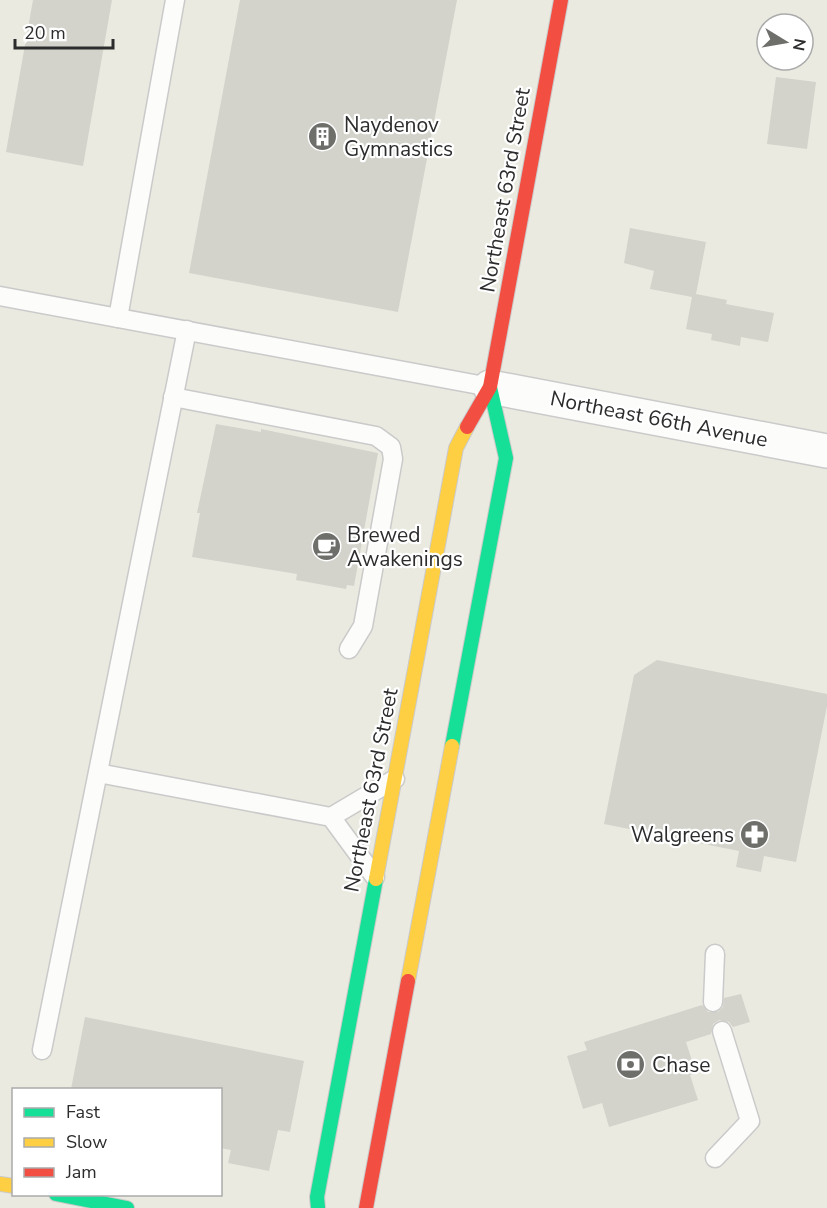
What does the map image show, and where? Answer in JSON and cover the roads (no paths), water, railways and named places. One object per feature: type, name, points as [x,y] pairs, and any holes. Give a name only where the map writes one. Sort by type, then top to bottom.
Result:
[{"type":"main road","name":"Northeast 63rd Street","points":[[318,1208],[316,1197],[456,448],[490,387],[561,0]]},
{"type":"main road","name":"Northeast 63rd Street","points":[[366,1208],[506,458],[490,387]]},
{"type":"main road","points":[[66,1196],[127,1208]]},
{"type":"street","name":"Northeast 66th Avenue","points":[[490,387],[827,451]]},
{"type":"lane","points":[[118,318],[175,0]]},
{"type":"lane","points":[[0,296],[490,387]]},
{"type":"lane","points":[[42,1050],[187,330]]},
{"type":"lane","points":[[173,397],[376,436],[391,447],[393,459],[363,626],[349,649]]},
{"type":"lane","points":[[98,773],[330,817],[362,856],[376,878]]},
{"type":"lane","points":[[330,817],[395,779]]},
{"type":"lane","points":[[713,1002],[715,954]]},
{"type":"lane","points":[[715,1158],[750,1121],[722,1031]]},
{"type":"place","name":"Naydenov Gymnastics","points":[[323,137]]},
{"type":"place","name":"Brewed Awakenings","points":[[326,547]]},
{"type":"place","name":"Walgreens","points":[[755,835]]},
{"type":"place","name":"Chase","points":[[631,1065]]}]
